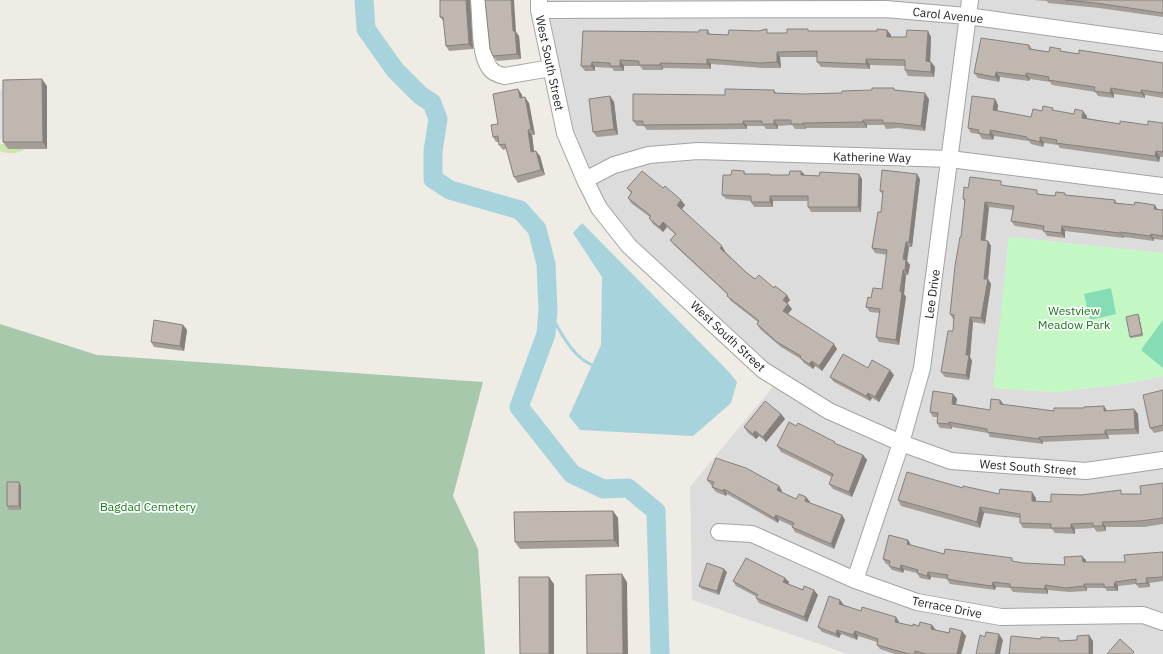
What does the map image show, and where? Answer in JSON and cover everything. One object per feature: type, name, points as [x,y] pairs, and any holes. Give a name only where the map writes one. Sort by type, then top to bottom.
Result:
[{"type":"street","points":[[479,0],[484,56],[489,68],[497,74],[505,76],[551,68]]},
{"type":"street","name":"Lee Drive","points":[[855,580],[901,443],[922,368],[970,0]]},
{"type":"street","name":"West South Street","points":[[539,5],[551,68],[566,132],[585,180],[599,208],[628,246],[763,370],[829,411],[901,443],[951,461],[1086,471],[1163,460]]},
{"type":"street","name":"Carol Avenue","points":[[539,5],[885,9],[967,16],[1163,43]]},
{"type":"street","name":"Katherine Way","points":[[585,180],[614,165],[649,155],[698,151],[950,159],[1163,186]]},
{"type":"street","name":"Terrace Drive","points":[[719,532],[752,534],[855,580],[917,602],[1001,617],[1143,615],[1163,622]]},
{"type":"shaded area","points":[[541,0],[1163,0],[1163,253],[1009,237],[994,388],[1054,392],[1119,385],[1163,376],[1163,654],[848,654],[692,600],[690,487],[776,383],[662,275],[585,180]]},
{"type":"shaded area","points":[[0,90],[3,90],[3,139],[0,139]]},
{"type":"green space","points":[[0,144],[8,144],[25,150],[6,153],[0,151]]},
{"type":"green space","name":"Westview Meadow Park","points":[[1009,237],[1163,253],[1163,376],[1119,385],[1054,392],[993,388]]},
{"type":"green space","points":[[1111,288],[1116,314],[1090,320],[1084,294]]},
{"type":"green space","points":[[1163,320],[1163,368],[1141,350]]},
{"type":"green space","name":"Bagdad Cemetery","points":[[0,324],[97,355],[483,382],[453,496],[478,549],[485,654],[0,654]]},
{"type":"water","points":[[582,223],[729,372],[737,382],[731,403],[693,436],[580,430],[569,416],[601,345],[602,277],[573,233]]},
{"type":"building","points":[[440,0],[466,0],[469,44],[446,46],[443,17],[440,17]]},
{"type":"building","points":[[485,0],[511,0],[513,31],[515,31],[517,54],[493,56],[490,49]]},
{"type":"building","points":[[1065,0],[1163,0],[1163,13],[1096,3]]},
{"type":"building","points":[[767,29],[767,33],[787,33],[787,29],[808,29],[808,31],[877,31],[877,29],[887,30],[887,37],[906,37],[907,30],[928,31],[926,61],[931,62],[931,72],[905,70],[905,60],[866,59],[866,64],[817,62],[817,51],[777,52],[777,62],[759,63],[707,59],[707,64],[660,63],[660,65],[639,65],[639,61],[620,60],[620,66],[610,66],[610,63],[592,62],[591,66],[581,66],[583,31],[699,32],[699,30],[708,30],[707,34],[728,35],[729,30],[758,31]]},
{"type":"building","points":[[981,38],[1029,45],[1029,49],[1049,52],[1050,47],[1061,49],[1060,51],[1079,54],[1079,50],[1163,63],[1163,93],[1141,90],[1141,93],[1111,88],[1110,93],[1094,91],[1095,87],[1048,80],[1049,77],[1026,73],[1026,76],[996,72],[995,77],[974,73]]},
{"type":"building","points":[[42,79],[43,142],[3,142],[3,80]]},
{"type":"building","points":[[872,88],[894,88],[894,90],[925,93],[921,126],[883,123],[883,120],[803,124],[791,124],[791,120],[774,120],[774,124],[762,124],[762,121],[743,121],[743,124],[643,125],[643,121],[633,121],[633,94],[725,95],[725,89],[774,90],[774,93],[803,94],[842,93],[842,91],[872,90]]},
{"type":"building","points":[[518,89],[520,98],[525,97],[531,129],[528,130],[531,152],[536,151],[541,170],[514,177],[505,144],[499,145],[498,136],[493,137],[491,125],[498,124],[493,94]]},
{"type":"building","points":[[610,96],[614,129],[593,132],[589,99]]},
{"type":"building","points":[[972,96],[995,99],[993,110],[1031,117],[1033,109],[1042,111],[1043,106],[1053,108],[1052,110],[1074,114],[1075,109],[1083,111],[1082,118],[1120,124],[1120,121],[1148,125],[1148,121],[1163,123],[1163,152],[1156,151],[1155,156],[1056,143],[1057,140],[1040,137],[1040,142],[1027,139],[1027,137],[990,130],[990,135],[978,133],[979,130],[968,128]]},
{"type":"building","points":[[732,170],[744,171],[744,174],[770,175],[789,175],[790,171],[801,171],[801,175],[819,176],[820,172],[859,174],[858,207],[808,207],[808,196],[770,196],[770,202],[751,202],[751,196],[722,195],[723,175],[731,175]]},
{"type":"building","points":[[882,170],[917,174],[909,242],[906,242],[903,259],[906,260],[900,291],[902,292],[896,340],[876,337],[880,309],[866,307],[868,297],[871,298],[873,288],[882,289],[887,250],[872,248],[878,212],[881,212],[883,191],[880,191]]},
{"type":"building","points":[[642,171],[663,188],[665,186],[681,200],[677,205],[722,246],[720,248],[747,273],[755,279],[759,275],[774,288],[775,286],[787,295],[783,300],[788,304],[783,311],[834,344],[819,366],[812,361],[809,364],[800,358],[801,356],[777,342],[757,324],[759,321],[727,296],[728,294],[670,240],[676,234],[663,222],[659,227],[649,218],[651,216],[628,198],[632,192],[627,188]]},
{"type":"building","points":[[970,177],[1001,181],[1001,185],[1037,190],[1037,194],[1055,196],[1056,192],[1065,193],[1065,195],[1115,200],[1114,203],[1134,205],[1135,202],[1155,205],[1154,209],[1163,210],[1163,236],[1151,234],[1150,236],[1062,226],[1061,233],[1043,231],[1044,226],[1011,221],[1014,206],[985,202],[981,240],[988,241],[984,279],[988,279],[981,318],[970,317],[966,355],[969,355],[966,375],[941,372],[948,331],[953,331],[954,315],[950,314],[955,266],[961,237],[965,199],[963,199],[964,187],[968,188]]},
{"type":"building","points":[[1138,314],[1142,334],[1130,337],[1126,317]]},
{"type":"building","points":[[154,320],[183,325],[180,346],[151,342]]},
{"type":"building","points":[[843,354],[868,368],[872,360],[890,370],[875,397],[868,393],[866,396],[830,377]]},
{"type":"building","points":[[1163,390],[1163,425],[1150,428],[1143,395]]},
{"type":"building","points":[[933,391],[953,394],[952,404],[990,410],[991,399],[1000,400],[1000,404],[1054,411],[1054,408],[1104,406],[1104,411],[1134,409],[1135,429],[1105,430],[1105,434],[1039,437],[1039,439],[987,432],[987,429],[949,422],[949,424],[937,423],[938,413],[930,412]]},
{"type":"building","points":[[765,401],[781,414],[763,437],[755,431],[753,434],[744,427]]},
{"type":"building","points":[[789,422],[796,426],[798,423],[835,442],[834,443],[863,455],[849,492],[829,484],[833,474],[777,446]]},
{"type":"building","points":[[716,458],[746,468],[779,486],[777,490],[796,499],[799,494],[806,497],[805,501],[842,515],[831,544],[792,527],[794,523],[776,515],[774,518],[724,489],[723,491],[712,487],[714,482],[707,480]]},
{"type":"building","points":[[907,472],[963,488],[963,486],[999,494],[1000,489],[1032,492],[1032,501],[1051,502],[1051,494],[1081,495],[1121,490],[1121,494],[1141,494],[1140,486],[1163,483],[1163,518],[1140,521],[1102,522],[1103,526],[1093,526],[1093,523],[1071,524],[1071,528],[1051,528],[1051,524],[1020,523],[1020,514],[980,507],[977,522],[898,500]]},
{"type":"building","points":[[7,482],[19,482],[19,506],[7,506]]},
{"type":"building","points":[[613,511],[614,540],[515,542],[514,512]]},
{"type":"building","points":[[889,535],[908,540],[907,544],[944,554],[945,549],[1012,558],[1012,561],[1023,563],[1065,565],[1064,557],[1082,556],[1083,562],[1125,562],[1124,555],[1163,552],[1163,577],[1146,578],[1147,583],[1136,584],[1136,579],[1115,582],[1114,587],[1104,587],[1104,584],[1084,584],[1084,586],[1066,588],[1045,585],[1045,589],[1010,587],[1010,584],[993,582],[992,586],[970,583],[947,579],[948,575],[928,572],[927,576],[917,573],[918,570],[901,565],[900,569],[889,566],[890,561],[883,559]]},
{"type":"building","points":[[746,558],[785,578],[783,582],[803,590],[804,586],[814,590],[804,617],[756,598],[758,595],[733,581]]},
{"type":"building","points":[[707,563],[724,569],[717,591],[699,586]]},
{"type":"building","points":[[622,574],[623,654],[587,654],[586,575]]},
{"type":"building","points":[[519,577],[549,577],[549,654],[520,654]]},
{"type":"building","points":[[829,596],[840,600],[839,604],[861,611],[862,607],[896,617],[895,622],[919,626],[920,622],[932,625],[931,629],[949,633],[950,628],[962,631],[957,654],[926,654],[915,651],[915,654],[909,654],[877,645],[878,639],[855,631],[853,635],[837,630],[836,634],[818,627]]},
{"type":"building","points":[[986,632],[999,634],[995,654],[976,654],[980,635],[985,637]]},
{"type":"building","points":[[1089,635],[1089,654],[1009,654],[1011,636],[1041,639],[1041,637],[1059,638],[1059,641],[1077,640],[1077,636]]},
{"type":"building","points":[[1120,639],[1134,652],[1132,654],[1107,654]]},
{"type":"waterway","points":[[364,0],[366,29],[395,70],[420,95],[432,103],[438,119],[433,151],[433,179],[450,190],[520,210],[537,229],[546,264],[548,310],[546,334],[519,407],[572,474],[603,489],[628,488],[656,511],[660,654]]},
{"type":"waterway","points":[[548,310],[573,351],[587,363],[595,366]]}]
